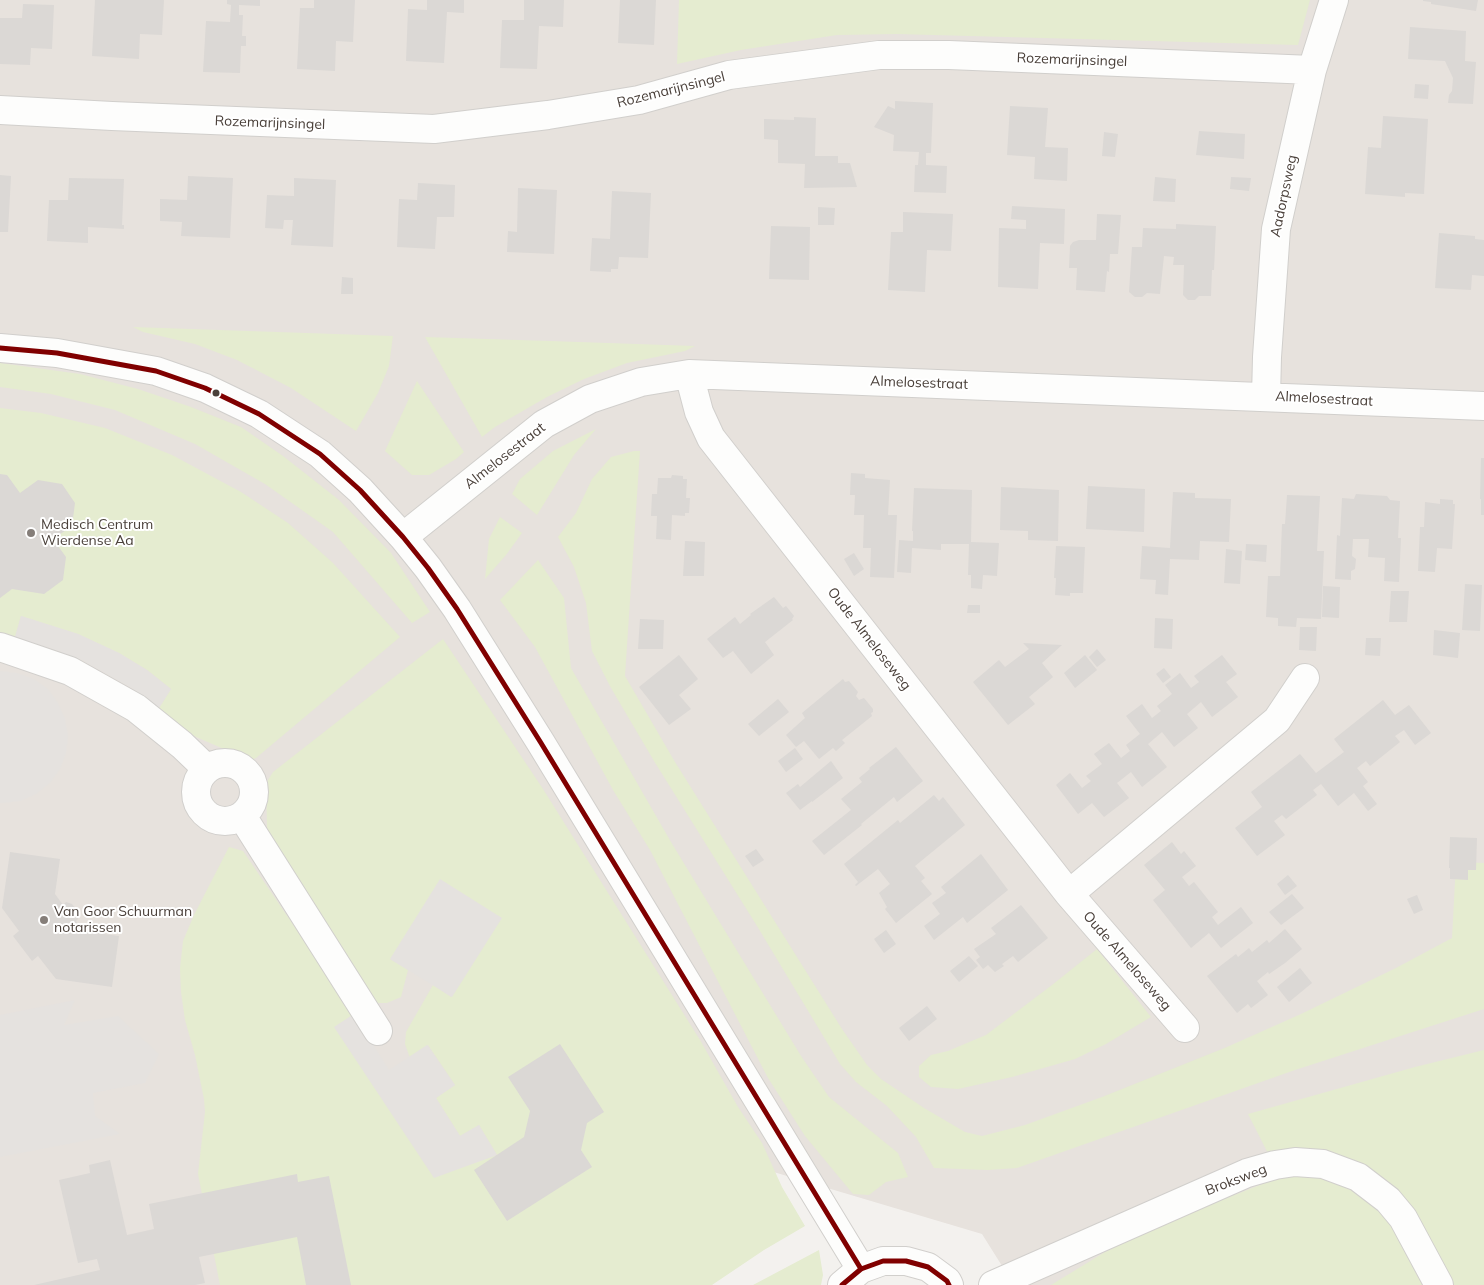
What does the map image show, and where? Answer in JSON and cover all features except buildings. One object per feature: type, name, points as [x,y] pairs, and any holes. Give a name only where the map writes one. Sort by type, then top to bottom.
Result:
[{"type":"street","name":"Aadorpsweg","points":[[1266,396],[1276,229],[1312,70],[1334,0]]},
{"type":"street","name":"Rozemarijnsingel","points":[[0,110],[434,129],[639,100],[729,75],[878,54],[949,55],[1312,70]]},
{"type":"street","points":[[0,348],[57,353],[156,371],[205,388],[259,414],[320,454],[360,490],[404,538],[428,568],[541,743],[852,1277],[883,1261],[906,1261],[928,1267],[950,1285]]},
{"type":"street","name":"Almelosestraat","points":[[404,538],[544,424],[590,399],[641,382],[689,374],[1484,406]]},
{"type":"street","name":"Oude Almeloseweg","points":[[689,374],[699,412],[711,438],[1069,894],[1185,1028]]},
{"type":"street","points":[[0,648],[70,671],[136,708],[182,745],[208,769]]},
{"type":"street","points":[[1069,894],[1276,720],[1305,678]]},
{"type":"street","points":[[222,764],[230,764],[237,766],[249,776],[254,787],[254,800],[242,816],[222,822],[213,819],[199,805],[196,795],[197,786],[201,777],[208,769],[222,764]]},
{"type":"street","points":[[242,816],[378,1031]]},
{"type":"street","name":"Broksweg","points":[[994,1285],[1247,1173],[1275,1164],[1295,1162],[1323,1164],[1358,1176],[1388,1200],[1403,1218],[1439,1285]]},
{"type":"shaded area","points":[[0,0],[1484,0],[1484,1285],[1014,1285],[982,1234],[703,1151],[520,1285],[0,1285]]},
{"type":"shaded area","points":[[21,616],[78,634],[119,653],[147,670],[171,689],[159,708],[132,688],[82,660],[15,637]]},
{"type":"shaded area","points":[[0,671],[17,673],[34,679],[48,689],[58,703],[65,719],[68,736],[66,753],[60,769],[50,783],[36,794],[20,801],[3,803],[0,803]]},
{"type":"shaded area","points":[[440,879],[502,918],[452,997],[390,959]]},
{"type":"shaded area","points":[[75,1000],[64,1025],[118,1016],[159,1054],[145,1083],[93,1093],[95,1116],[120,1134],[0,1157],[0,1015]]},
{"type":"shaded area","points":[[354,1014],[389,1070],[427,1045],[455,1085],[436,1098],[460,1136],[479,1125],[497,1155],[434,1178],[334,1027]]},
{"type":"green space","points":[[679,0],[1310,0],[1298,45],[897,34],[837,35],[741,50],[677,64]]},
{"type":"green space","points":[[133,327],[393,336],[389,366],[378,393],[356,431],[291,388],[237,360],[195,344],[143,332]]},
{"type":"green space","points":[[425,337],[695,346],[685,351],[627,363],[584,379],[547,397],[495,427],[482,437]]},
{"type":"green space","points":[[0,363],[80,374],[138,389],[241,427],[283,456],[339,500],[391,553],[430,612],[412,623],[333,532],[265,484],[195,444],[115,410],[51,394],[0,387]]},
{"type":"green space","points":[[417,381],[464,452],[429,475],[412,475],[385,451]]},
{"type":"green space","points":[[0,408],[41,413],[105,428],[172,455],[241,492],[288,523],[333,563],[400,637],[256,758],[248,761],[176,726],[159,708],[171,689],[147,670],[119,653],[78,634],[21,616],[15,637],[0,634]]},
{"type":"green space","points":[[596,429],[574,455],[537,515],[512,494],[520,479],[553,451]]},
{"type":"green space","points":[[640,451],[625,676],[675,762],[842,1029],[867,1065],[881,1079],[924,1108],[965,1132],[982,1136],[1025,1125],[1102,1097],[1227,1047],[1301,1014],[1396,968],[1452,938],[1456,862],[1484,863],[1484,1009],[1295,1070],[1017,1168],[988,1170],[934,1168],[916,1137],[887,1106],[856,1082],[840,1064],[654,761],[611,688],[592,651],[586,603],[574,567],[558,537],[576,513],[592,479],[611,457]]},
{"type":"green space","points":[[500,517],[522,533],[485,579],[489,539]]},
{"type":"green space","points":[[538,560],[564,598],[571,668],[671,842],[801,1056],[829,1097],[898,1153],[908,1177],[886,1182],[869,1195],[853,1194],[805,1136],[768,1078],[650,850],[613,790],[535,647],[500,600]]},
{"type":"green space","points":[[443,639],[543,789],[700,1040],[738,1107],[762,1143],[782,1187],[805,1226],[764,1250],[712,1285],[220,1285],[198,1174],[205,1112],[204,1099],[195,1055],[185,1020],[180,968],[183,941],[194,915],[229,847],[243,851],[354,1014],[335,1027],[434,1177],[497,1155],[479,1125],[460,1136],[436,1098],[455,1085],[428,1045],[410,1058],[405,1044],[406,1032],[433,985],[451,997],[501,918],[390,959],[408,970],[401,997],[387,1003],[371,1003],[273,854],[267,827],[266,783],[273,772]]},
{"type":"green space","points":[[1097,949],[1151,1017],[1106,1044],[1075,1059],[1012,1077],[958,1089],[931,1087],[919,1077],[919,1066],[931,1055],[948,1051],[986,1035]]},
{"type":"green space","points":[[1484,1050],[1484,1285],[1051,1285],[1105,1252],[1184,1215],[1280,1177],[1248,1114],[1415,1067]]},
{"type":"green space","points":[[819,1250],[823,1275],[821,1285],[753,1285]]},
{"type":"transit line","points":[[0,348],[57,353],[156,371],[205,388],[259,414],[320,454],[360,490],[403,537],[457,609],[541,743],[861,1269]]},
{"type":"transit line","points":[[842,1285],[861,1269],[883,1261],[906,1261],[928,1267],[947,1281],[949,1285]]},
{"type":"place","name":"Medisch Centrum Wierdense Aa","points":[[31,533]]},
{"type":"place","name":"Van Goor Schuurman notarissen","points":[[44,920]]}]
